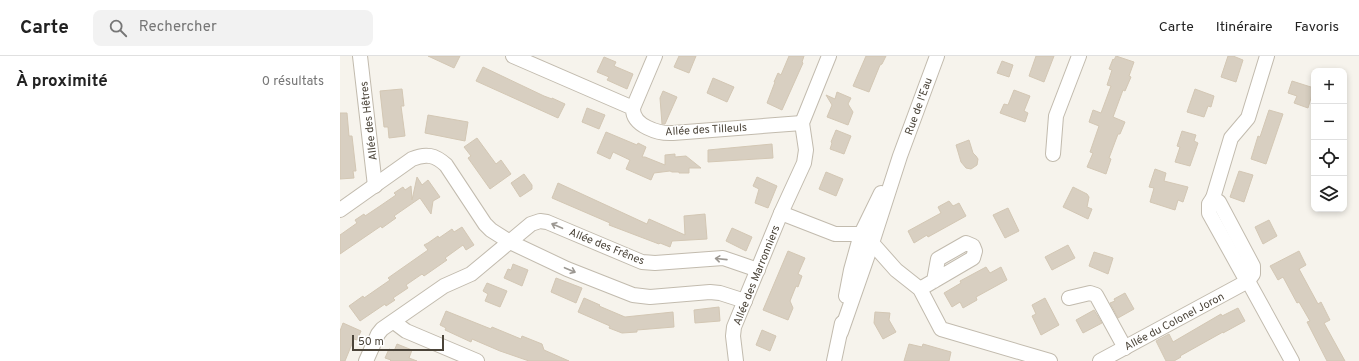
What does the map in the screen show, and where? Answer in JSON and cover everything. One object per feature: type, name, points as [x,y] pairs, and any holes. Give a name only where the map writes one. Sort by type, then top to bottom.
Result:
[{"type":"street","name":"Allée des Hêtres","points":[[360,56],[375,186]]},
{"type":"street","points":[[514,56],[633,108],[655,56]]},
{"type":"street","points":[[802,123],[829,56]]},
{"type":"street","name":"Rue de l'Eau","points":[[834,361],[841,332],[851,270],[861,256],[937,56]]},
{"type":"street","points":[[1053,154],[1056,116],[1079,56]]},
{"type":"street","points":[[1268,56],[1248,118],[1231,138],[1213,198],[1209,204],[1209,213],[1292,361]]},
{"type":"street","name":"Allée des Tilleuls","points":[[633,108],[635,117],[639,122],[657,132],[665,133],[802,123]]},
{"type":"street","name":"Allée des Marronniers","points":[[736,361],[733,336],[734,327],[806,157],[802,123]]},
{"type":"street","points":[[340,210],[412,158],[420,155],[436,157],[446,166],[485,224],[491,230],[510,242],[567,268],[633,295],[650,296],[710,292],[725,294],[745,301]]},
{"type":"street","name":"Allée des Marronniers","points":[[781,213],[835,234],[867,239]]},
{"type":"street","name":"Allée des Frênes","points":[[510,242],[531,224],[540,221],[547,222],[642,262],[656,263],[723,258],[758,270]]},
{"type":"street","name":"Allée des Marronniers","points":[[835,234],[861,256]]},
{"type":"street","points":[[867,239],[896,270],[920,289],[941,329],[1050,361]]},
{"type":"street","points":[[366,361],[378,334],[382,329],[444,286],[471,274],[510,242]]},
{"type":"street","points":[[861,256],[896,270]]},
{"type":"street","points":[[920,289],[934,281]]},
{"type":"street","name":"Allée du Colonel Joron","points":[[1100,361],[1248,281]]},
{"type":"street","points":[[1069,298],[1090,293],[1096,295],[1125,348]]},
{"type":"street","points":[[394,322],[406,331],[477,361]]},
{"type":"building","points":[[428,56],[460,56],[454,68]]},
{"type":"building","points":[[679,56],[696,56],[689,73],[674,67]]},
{"type":"building","points":[[789,56],[804,56],[803,63],[782,110],[767,103],[778,73],[781,75]]},
{"type":"building","points":[[866,56],[886,56],[880,65],[869,92],[853,86]]},
{"type":"building","points":[[1036,56],[1054,56],[1044,82],[1029,76]]},
{"type":"building","points":[[1116,56],[1134,62],[1129,76],[1131,77],[1125,91],[1123,90],[1113,117],[1125,122],[1120,134],[1118,134],[1109,158],[1111,159],[1106,174],[1087,167],[1093,153],[1090,152],[1099,126],[1089,122],[1093,110],[1101,113],[1111,86],[1107,85],[1112,70],[1109,69],[1113,59],[1114,60]]},
{"type":"building","points":[[1228,56],[1233,56],[1243,60],[1236,82],[1221,77]]},
{"type":"building","points":[[604,57],[616,62],[614,66],[633,74],[627,89],[607,80],[609,77],[597,72]]},
{"type":"building","points":[[1002,61],[1013,65],[1009,77],[997,73]]},
{"type":"building","points":[[483,67],[544,96],[565,104],[558,118],[476,81]]},
{"type":"building","points":[[713,78],[734,87],[727,102],[707,93]]},
{"type":"building","points":[[1292,81],[1311,87],[1311,98],[1308,108],[1294,103],[1297,96],[1288,93]]},
{"type":"building","points":[[402,89],[404,106],[401,106],[405,136],[389,138],[388,127],[384,127],[380,91]]},
{"type":"building","points":[[1195,89],[1214,96],[1211,107],[1208,106],[1204,117],[1187,112]]},
{"type":"building","points":[[1014,90],[1030,96],[1024,111],[1028,113],[1025,122],[1000,113],[1004,104],[1008,105]]},
{"type":"building","points":[[663,91],[677,97],[665,124],[662,124],[660,98]]},
{"type":"building","points":[[837,92],[851,98],[848,104],[853,112],[848,125],[827,117],[832,105],[826,95],[835,99]]},
{"type":"building","points":[[587,108],[605,115],[599,129],[582,122]]},
{"type":"building","points":[[1269,110],[1283,114],[1266,164],[1251,159],[1258,136],[1260,137]]},
{"type":"building","points":[[340,113],[347,113],[349,136],[352,136],[356,171],[353,171],[354,178],[340,179]]},
{"type":"building","points":[[428,115],[468,122],[465,141],[425,133]]},
{"type":"building","points":[[836,130],[851,136],[844,154],[830,149]]},
{"type":"building","points":[[1182,131],[1196,135],[1194,141],[1198,143],[1190,166],[1175,162],[1180,147],[1177,146]]},
{"type":"building","points":[[606,132],[637,145],[638,143],[646,147],[642,157],[665,165],[665,155],[675,154],[675,157],[686,156],[701,168],[689,168],[689,173],[670,171],[654,173],[651,180],[626,169],[630,160],[613,152],[610,159],[597,153]]},
{"type":"building","points":[[477,138],[496,164],[501,160],[511,174],[490,189],[468,158],[471,156],[464,147]]},
{"type":"building","points":[[969,140],[973,153],[978,159],[977,165],[971,169],[966,168],[961,162],[956,145]]},
{"type":"building","points":[[772,144],[773,158],[708,162],[708,150]]},
{"type":"building","points":[[1155,169],[1166,173],[1164,181],[1188,187],[1183,202],[1178,200],[1175,210],[1150,202],[1154,188],[1149,187]]},
{"type":"building","points":[[1239,171],[1253,175],[1244,202],[1230,197]]},
{"type":"building","points":[[826,172],[843,179],[836,196],[819,189]]},
{"type":"building","points":[[524,174],[532,185],[532,189],[520,197],[511,183]]},
{"type":"building","points":[[417,177],[422,185],[428,180],[440,197],[433,201],[431,214],[420,198],[394,216],[396,218],[382,228],[381,226],[340,254],[340,235],[357,223],[355,220],[364,214],[365,216],[396,195],[394,193],[403,187],[405,190],[411,186],[412,200]]},
{"type":"building","points":[[757,177],[777,186],[768,208],[755,203],[759,189],[753,186]]},
{"type":"building","points":[[558,183],[647,224],[649,219],[685,235],[684,216],[705,214],[707,239],[672,241],[670,247],[660,243],[659,244],[609,225],[610,223],[552,198]]},
{"type":"building","points":[[1073,187],[1087,194],[1089,197],[1087,207],[1092,209],[1088,219],[1063,207]]},
{"type":"building","points":[[949,201],[953,206],[959,203],[966,216],[914,243],[908,231],[941,213],[938,207]]},
{"type":"building","points":[[1008,208],[1019,231],[1005,238],[993,215]]},
{"type":"building","points":[[1269,220],[1277,236],[1263,244],[1255,227]]},
{"type":"building","points":[[462,227],[474,245],[466,250],[463,245],[445,258],[447,260],[424,276],[422,274],[406,285],[408,288],[393,298],[395,300],[386,306],[385,304],[360,321],[349,306],[363,296],[364,298],[390,280],[388,278],[428,250],[424,245],[438,236],[439,238],[452,229],[454,232]]},
{"type":"building","points":[[732,228],[752,237],[746,251],[726,241]]},
{"type":"building","points":[[1068,245],[1075,258],[1052,270],[1045,257]]},
{"type":"building","points":[[788,251],[805,258],[798,274],[802,276],[790,301],[793,308],[788,320],[763,310]]},
{"type":"building","points":[[1299,251],[1306,265],[1299,269],[1318,304],[1321,302],[1330,320],[1324,323],[1345,361],[1327,361],[1307,322],[1310,321],[1299,302],[1297,303],[1283,277],[1278,280],[1270,266]]},
{"type":"building","points":[[1094,252],[1113,258],[1108,274],[1089,266]]},
{"type":"building","points":[[513,264],[528,270],[522,286],[504,278],[508,269],[511,270]]},
{"type":"building","points":[[986,267],[990,273],[1001,267],[1007,280],[976,297],[977,300],[963,308],[960,302],[952,307],[944,293],[961,283],[960,281]]},
{"type":"building","points":[[556,278],[582,288],[576,303],[551,292]]},
{"type":"building","points":[[487,283],[507,291],[500,307],[485,301],[488,294],[483,291]]},
{"type":"building","points":[[1125,293],[1134,309],[1118,318],[1110,303]]},
{"type":"building","points":[[584,298],[625,317],[673,312],[674,327],[637,330],[637,332],[622,333],[578,312]]},
{"type":"building","points":[[1045,298],[1059,325],[1041,335],[1032,316],[1036,314],[1032,305]]},
{"type":"building","points":[[719,307],[720,321],[695,323],[694,310]]},
{"type":"building","points":[[1238,308],[1245,321],[1180,356],[1181,357],[1174,361],[1166,361],[1156,341],[1169,334],[1173,342],[1221,314],[1222,316]]},
{"type":"building","points":[[1094,310],[1102,323],[1083,333],[1076,320]]},
{"type":"building","points":[[446,311],[491,329],[492,327],[521,339],[522,336],[542,344],[544,350],[569,361],[529,361],[472,339],[471,342],[445,330],[446,328],[440,325]]},
{"type":"building","points":[[875,312],[890,313],[889,320],[896,332],[883,339],[874,323]]},
{"type":"building","points":[[343,323],[361,331],[357,340],[354,339],[345,361],[340,361],[340,331]]},
{"type":"building","points":[[762,330],[776,336],[770,351],[756,345]]},
{"type":"building","points":[[397,344],[412,350],[409,358],[417,361],[390,361],[391,360],[385,358],[389,349],[394,351]]},
{"type":"building","points":[[909,344],[922,347],[923,344],[951,352],[949,361],[904,361]]}]
